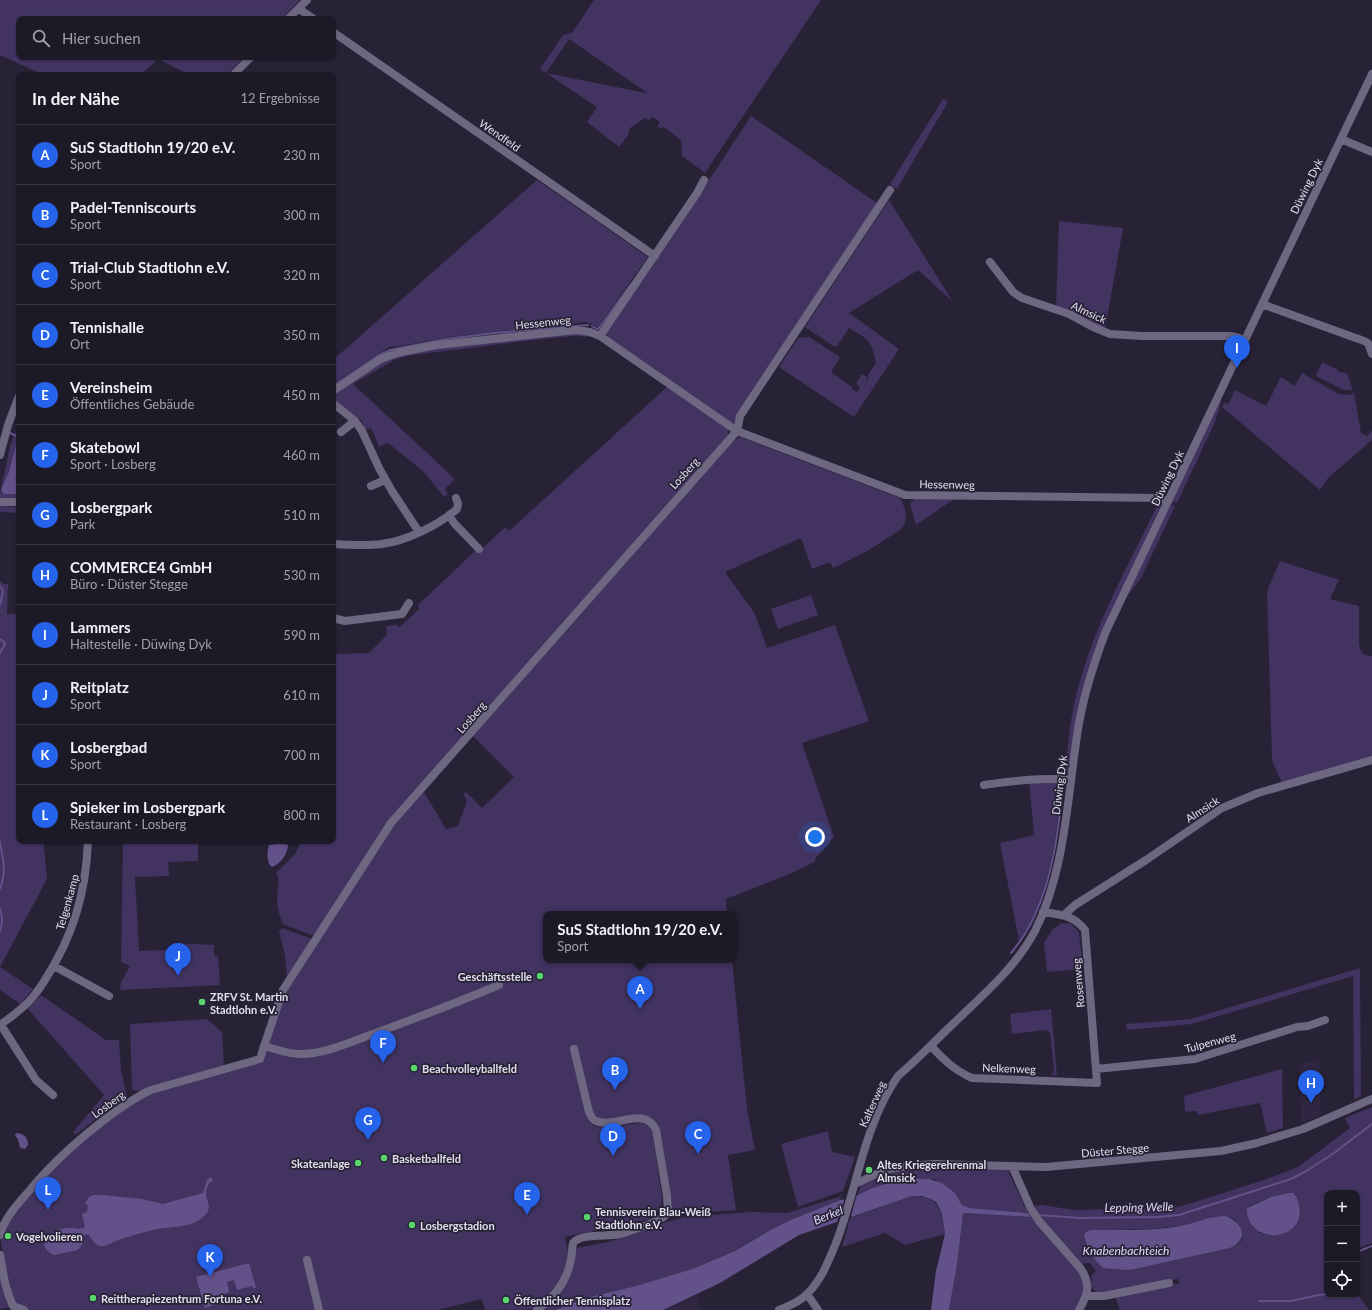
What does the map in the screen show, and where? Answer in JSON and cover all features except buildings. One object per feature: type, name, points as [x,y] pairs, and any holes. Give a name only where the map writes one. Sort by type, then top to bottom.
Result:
[{"type":"street","points":[[291,16],[307,0]]},
{"type":"street","points":[[299,9],[310,16]]},
{"type":"street","name":"Wendfeld","points":[[336,34],[655,256]]},
{"type":"street","points":[[236,72],[248,60]]},
{"type":"street","name":"Düwing Dyk","points":[[1043,912],[1050,892],[1059,855],[1080,717],[1092,668],[1106,631],[1117,605],[1168,502],[1372,74]]},
{"type":"street","points":[[1341,139],[1372,152]]},
{"type":"street","points":[[600,336],[655,256],[704,180]]},
{"type":"street","points":[[737,431],[740,416],[890,190]]},
{"type":"street","name":"Almsick","points":[[990,262],[1013,292],[1022,298],[1068,314],[1110,334],[1140,336],[1231,336],[1244,341]]},
{"type":"street","points":[[1262,304],[1364,341],[1368,343],[1372,354]]},
{"type":"street","name":"Hessenweg","points":[[336,389],[381,359],[397,353],[437,345],[576,330],[590,332],[600,336],[737,431],[906,495],[1160,498],[1168,502]]},
{"type":"street","points":[[0,455],[8,425],[16,404]]},
{"type":"street","points":[[336,406],[355,422],[362,431],[385,480],[419,532]]},
{"type":"street","points":[[341,432],[355,422]]},
{"type":"street","name":"Losberg","points":[[0,1231],[15,1207],[54,1162],[98,1125],[139,1095],[151,1090],[260,1059],[283,990],[391,823],[737,431]]},
{"type":"street","points":[[371,486],[385,480]]},
{"type":"street","points":[[336,544],[382,544],[401,539],[438,524],[457,509],[458,504],[456,498]]},
{"type":"street","points":[[0,502],[16,502]]},
{"type":"street","points":[[449,515],[479,549]]},
{"type":"street","points":[[336,619],[345,621],[402,614],[409,603]]},
{"type":"street","name":"Almsick","points":[[1064,915],[1075,904],[1146,860],[1222,808],[1258,793],[1372,760]]},
{"type":"street","points":[[984,785],[1033,778],[1071,780]]},
{"type":"street","name":"Telgenkamp","points":[[53,1095],[36,1080],[0,1025],[28,1003],[38,991],[54,966],[66,942],[77,915],[86,873],[88,844]]},
{"type":"street","name":"Rosenweg","points":[[1043,912],[1074,918],[1085,930],[1097,1083]]},
{"type":"street","name":"Kalterweg","points":[[779,1310],[797,1302],[807,1294],[824,1273],[843,1225],[877,1115],[891,1086],[898,1076],[931,1046],[1009,968],[1027,944],[1043,912]]},
{"type":"street","points":[[54,966],[109,996]]},
{"type":"street","points":[[264,1046],[300,1054],[336,1047],[426,1015],[499,985]]},
{"type":"street","name":"Tulpenweg","points":[[1096,1069],[1196,1059],[1297,1027],[1308,1026],[1325,1020]]},
{"type":"street","name":"Nelkenweg","points":[[931,1046],[960,1073],[972,1078],[1097,1083]]},
{"type":"street","points":[[537,1310],[561,1287],[568,1270],[573,1243],[575,1240],[585,1237],[620,1234],[660,1219],[668,1213],[667,1196],[654,1125],[641,1118],[605,1122],[596,1121],[589,1112],[574,1049]]},
{"type":"street","name":"Düster Stegge","points":[[855,1184],[885,1170],[906,1166],[935,1164],[1046,1167],[1221,1151],[1263,1142],[1303,1130],[1372,1099]]},
{"type":"street","points":[[1012,1166],[1031,1209],[1039,1221],[1086,1277],[1088,1288],[1087,1296],[1079,1310]]},
{"type":"street","points":[[0,1255],[9,1296],[13,1306],[24,1310]]},
{"type":"street","points":[[307,1260],[319,1310]]},
{"type":"street","points":[[1087,1296],[1104,1296],[1169,1283]]},
{"type":"street","points":[[807,1294],[818,1310]]},
{"type":"shaded area","points":[[0,0],[300,0],[285,16],[16,16],[16,60],[157,60],[144,72],[37,72],[0,55]]},
{"type":"shaded area","points":[[594,0],[821,0],[705,173],[682,156],[681,140],[664,127],[660,128],[657,126],[660,122],[652,117],[649,121],[645,118],[630,128],[628,135],[619,147],[587,122],[597,107],[546,73],[540,69],[563,35],[572,33]],"holes":[[[569,39],[646,92],[646,93],[546,73]]]},
{"type":"shaded area","points":[[160,60],[241,60],[229,72],[184,72]]},
{"type":"shaded area","points":[[943,99],[948,102],[897,189],[890,184]]},
{"type":"shaded area","points":[[751,116],[877,203],[734,421],[736,423],[732,423],[607,336],[605,332],[658,258]]},
{"type":"shaded area","points":[[537,180],[648,257],[598,327],[586,322],[449,337],[389,347],[336,382],[336,357]]},
{"type":"shaded area","points":[[889,200],[953,302],[918,270],[849,313],[899,349],[854,417],[779,367],[798,338],[809,337],[840,357],[831,372],[852,387],[852,389],[857,392],[860,387],[856,384],[862,374],[867,377],[867,382],[868,381],[868,375],[876,363],[871,345],[865,338],[849,328],[835,347],[805,327]]},
{"type":"shaded area","points":[[1059,221],[1123,228],[1105,330],[1056,308]]},
{"type":"shaded area","points":[[569,333],[594,337],[574,336],[543,339],[413,355],[396,359],[353,384],[455,479],[445,489],[448,494],[444,497],[424,472],[388,443],[379,447],[371,428],[365,430],[361,420],[352,415],[336,400],[336,392],[392,357],[441,348]]},
{"type":"shaded area","points":[[1322,362],[1338,370],[1338,372],[1347,373],[1353,390],[1343,390],[1316,376]]},
{"type":"shaded area","points":[[1302,373],[1339,394],[1348,395],[1354,393],[1361,433],[1367,436],[1372,431],[1372,440],[1328,478],[1320,490],[1222,407],[1224,402],[1228,405],[1235,390],[1266,406],[1281,377],[1295,386]]},
{"type":"shaded area","points":[[667,387],[728,429],[728,437],[386,824],[314,936],[283,924],[277,905],[279,882],[276,873],[295,854],[300,844],[336,844],[336,654],[369,653],[387,635],[386,626],[398,625],[399,628],[419,609],[418,605],[475,551],[482,549],[505,527],[509,531]]},
{"type":"shaded area","points":[[1222,400],[1215,422],[1177,503],[1172,501],[1218,404]]},
{"type":"shaded area","points":[[16,430],[16,498],[0,498],[0,493],[10,447]]},
{"type":"shaded area","points":[[740,437],[900,498],[904,506],[906,519],[900,530],[869,550],[833,568],[830,562],[812,569],[801,538],[725,572],[755,614],[767,648],[835,625],[869,721],[802,743],[834,837],[815,859],[815,862],[787,875],[726,899],[727,911],[543,911],[543,963],[732,963],[747,1109],[755,1150],[728,1155],[736,1210],[679,1214],[670,1208],[657,1123],[648,1116],[641,1115],[608,1119],[602,1119],[595,1116],[592,1110],[577,1049],[572,1050],[587,1116],[591,1123],[596,1126],[605,1127],[642,1123],[647,1125],[652,1131],[662,1201],[658,1212],[646,1220],[565,1237],[568,1261],[564,1275],[550,1296],[532,1309],[485,1310],[482,1299],[438,1310],[27,1310],[13,1301],[5,1268],[1,1242],[2,1231],[7,1222],[51,1170],[66,1155],[98,1127],[133,1102],[152,1091],[264,1060],[265,1052],[269,1050],[301,1055],[337,1048],[500,988],[499,984],[327,1048],[308,1052],[291,1052],[279,1049],[268,1042],[291,982],[392,828],[424,792],[446,829],[458,826],[467,801],[463,794],[466,792],[482,808],[514,777],[473,736],[733,441]]},
{"type":"shaded area","points":[[915,498],[954,499],[916,525],[910,504]]},
{"type":"shaded area","points":[[1159,502],[1161,506],[1093,655],[1079,712],[1069,770],[1065,773],[1073,712],[1084,667],[1113,595]]},
{"type":"shaded area","points":[[1171,504],[1175,506],[1141,578],[1125,599]]},
{"type":"shaded area","points":[[0,506],[16,507],[16,513],[0,512]]},
{"type":"shaded area","points":[[1280,561],[1339,580],[1330,599],[1359,606],[1360,649],[1364,655],[1372,656],[1372,758],[1282,784],[1272,760],[1267,591]]},
{"type":"shaded area","points":[[0,581],[4,584],[8,584],[7,614],[16,614],[16,844],[43,844],[47,879],[0,967]]},
{"type":"shaded area","points":[[811,595],[818,615],[778,629],[771,609]]},
{"type":"shaded area","points":[[1029,780],[1063,781],[1056,832],[1046,883],[1031,922],[1019,941],[1000,843],[1034,835]]},
{"type":"shaded area","points":[[123,844],[198,844],[198,861],[168,862],[169,876],[135,877],[139,951],[167,950],[173,943],[214,945],[214,956],[218,956],[220,985],[120,990],[121,982],[130,966],[121,962]]},
{"type":"shaded area","points":[[1061,923],[1071,924],[1079,932],[1083,969],[1047,972],[1044,943],[1052,930]]},
{"type":"shaded area","points":[[282,928],[312,939],[287,977],[285,955],[279,932]]},
{"type":"shaded area","points":[[0,967],[33,989],[20,1004],[0,990]]},
{"type":"shaded area","points":[[1360,968],[1361,1096],[1354,1099],[1353,976],[1192,1024],[1127,1030],[1126,1024],[1191,1019]]},
{"type":"shaded area","points":[[41,995],[106,1040],[119,1040],[121,1070],[128,1101],[117,1103],[75,1135],[73,1132],[104,1095],[28,1009]]},
{"type":"shaded area","points":[[1051,1009],[1057,1075],[1051,1075],[1054,1072],[1050,1032],[1046,1030],[1012,1034],[1010,1014]]},
{"type":"shaded area","points":[[207,1019],[222,1032],[224,1068],[138,1091],[132,1090],[130,1024]]},
{"type":"shaded area","points":[[1320,1058],[1321,1115],[1301,1123],[1300,1064]]},
{"type":"shaded area","points":[[1282,1069],[1283,1128],[1267,1133],[1260,1103],[1198,1115],[1197,1111],[1185,1112],[1184,1096]]},
{"type":"shaded area","points":[[1372,1107],[1372,1243],[1360,1248],[1360,1190],[1324,1190],[1324,1298],[1360,1298],[1369,1310],[1120,1310],[1115,1296],[1180,1283],[1178,1279],[1103,1294],[1097,1293],[1090,1286],[1092,1279],[1090,1277],[1096,1271],[1090,1263],[1080,1264],[1040,1218],[1034,1206],[1041,1205],[1075,1210],[1179,1207],[1264,1180],[1298,1167],[1350,1128],[1345,1118]],"holes":[[[1288,1193],[1300,1215],[1297,1222],[1289,1231],[1279,1235],[1273,1235],[1260,1233],[1247,1207],[1271,1197]],[[1222,1216],[1232,1218],[1239,1225],[1242,1235],[1241,1241],[1230,1248],[1135,1269],[1113,1230],[1180,1226]]]},
{"type":"shaded area","points":[[828,1131],[832,1152],[855,1157],[843,1191],[798,1207],[781,1144]]},
{"type":"shaded area","points":[[926,1167],[1006,1169],[1012,1173],[1008,1173],[1028,1213],[970,1208],[962,1205],[955,1193],[934,1179],[910,1179],[857,1196],[861,1185],[893,1173]]},
{"type":"shaded area","points":[[842,1196],[840,1200],[793,1219],[774,1228],[735,1251],[692,1269],[636,1286],[585,1298],[555,1310],[538,1310],[553,1298],[576,1248],[608,1242],[659,1224],[685,1217],[751,1212],[787,1213]]},
{"type":"shaded area","points":[[912,1196],[929,1198],[938,1206],[945,1234],[905,1245],[885,1233],[842,1247],[850,1218]]},
{"type":"shaded area","points":[[964,1213],[1031,1217],[1081,1273],[1086,1289],[1077,1310],[949,1310]]},
{"type":"shaded area","points":[[0,1276],[9,1307],[0,1309]]},
{"type":"shaded area","points":[[697,1294],[702,1310],[666,1310],[666,1309]]},
{"type":"water","points":[[16,445],[16,494],[4,494],[1,490],[9,472]]},
{"type":"water","points":[[269,845],[288,845],[285,855],[281,861],[272,867],[268,860],[267,854]]},
{"type":"water","points":[[16,1133],[23,1135],[26,1138],[28,1145],[25,1149],[20,1148],[18,1139],[15,1136]]},
{"type":"water","points":[[211,1177],[213,1180],[209,1183],[206,1191],[209,1208],[203,1217],[192,1224],[149,1231],[103,1246],[96,1244],[88,1234],[83,1236],[84,1242],[78,1250],[54,1255],[48,1251],[44,1245],[48,1238],[58,1230],[66,1228],[79,1229],[85,1227],[82,1214],[87,1212],[88,1206],[85,1203],[90,1196],[103,1195],[142,1199],[163,1204],[203,1193],[207,1180]]},
{"type":"water","name":"Berkel","points":[[910,1179],[929,1179],[942,1183],[955,1193],[962,1205],[970,1208],[1028,1213],[1031,1217],[963,1214],[957,1265],[949,1310],[931,1310],[936,1271],[945,1234],[942,1215],[936,1202],[922,1196],[912,1196],[799,1235],[720,1283],[663,1310],[555,1310],[585,1298],[636,1286],[692,1269],[735,1251],[774,1228],[793,1219],[874,1188]]},
{"type":"water","points":[[1293,1193],[1298,1202],[1299,1216],[1296,1224],[1290,1230],[1282,1234],[1274,1235],[1265,1234],[1256,1229],[1249,1220],[1247,1208],[1271,1197]]},
{"type":"water","name":"Knabenbachteich","points":[[1226,1216],[1237,1223],[1242,1231],[1240,1240],[1230,1248],[1135,1269],[1127,1270],[1103,1268],[1091,1253],[1084,1235],[1086,1232],[1092,1230],[1169,1228],[1214,1217]]},
{"type":"water","points":[[249,1263],[256,1288],[253,1288],[252,1286],[237,1290],[234,1280],[227,1282],[229,1292],[218,1296],[217,1304],[205,1308],[196,1277]]},
{"type":"pier","points":[[857,1194],[850,1220],[836,1225],[845,1198]]},
{"type":"waterway","points":[[592,326],[597,329],[599,328],[631,284]]},
{"type":"waterway","points":[[336,384],[379,355],[390,350],[446,339],[494,333],[588,325]]},
{"type":"waterway","points":[[10,433],[16,436]]},
{"type":"waterway","points":[[0,586],[3,591],[0,605]]},
{"type":"waterway","points":[[0,639],[5,644],[0,653]]},
{"type":"waterway","points":[[1011,953],[1024,936],[1032,922],[1046,886],[1057,837],[1063,788]]},
{"type":"waterway","points":[[0,842],[4,871],[0,889]]},
{"type":"waterway","points":[[0,909],[2,915],[2,925],[0,931]]},
{"type":"waterway","name":"Lepping Welle","points":[[1038,1215],[1080,1218],[1157,1217],[1179,1215],[1291,1179],[1334,1153],[1372,1124]]},
{"type":"waterway","points":[[1360,1251],[1372,1246]]},
{"type":"waterway","points":[[1259,1301],[1291,1301],[1324,1294]]},
{"type":"place","name":"Lammers","points":[[1237,368]]},
{"type":"place","name":"Reitplatz","points":[[178,976]]},
{"type":"place","name":"Geschäftsstelle","points":[[540,976]]},
{"type":"place","name":"ZRFV St. Martin Stadtlohn e.V.","points":[[202,1002]]},
{"type":"place","name":"SuS Stadtlohn 19/20 e.V.","points":[[640,1009]]},
{"type":"place","name":"Skatebowl","points":[[383,1063]]},
{"type":"place","name":"Beachvolleyballfeld","points":[[414,1068]]},
{"type":"place","name":"Padel-Tenniscourts","points":[[615,1090]]},
{"type":"place","name":"COMMERCE4 GmbH","points":[[1311,1103]]},
{"type":"place","name":"Losbergpark","points":[[368,1140]]},
{"type":"place","name":"Trial-Club Stadtlohn e.V.","points":[[698,1154]]},
{"type":"place","name":"Tennishalle","points":[[613,1156]]},
{"type":"place","name":"Basketballfeld","points":[[384,1158]]},
{"type":"place","name":"Skateanlage","points":[[358,1163]]},
{"type":"place","name":"Altes Kriegerehrenmal Almsick","points":[[869,1170]]},
{"type":"place","name":"Spieker im Losbergpark","points":[[48,1210]]},
{"type":"place","name":"Vereinsheim","points":[[527,1215]]},
{"type":"place","name":"Tennisverein Blau-Weiß Stadtlohn e.V.","points":[[587,1217]]},
{"type":"place","name":"Losbergstadion","points":[[412,1225]]},
{"type":"place","name":"Vogelvolieren","points":[[8,1236]]},
{"type":"place","name":"Losbergbad","points":[[210,1277]]},
{"type":"place","name":"Reittherapiezentrum Fortuna e.V.","points":[[93,1298]]},
{"type":"place","name":"Öffentlicher Tennisplatz","points":[[506,1300]]}]
